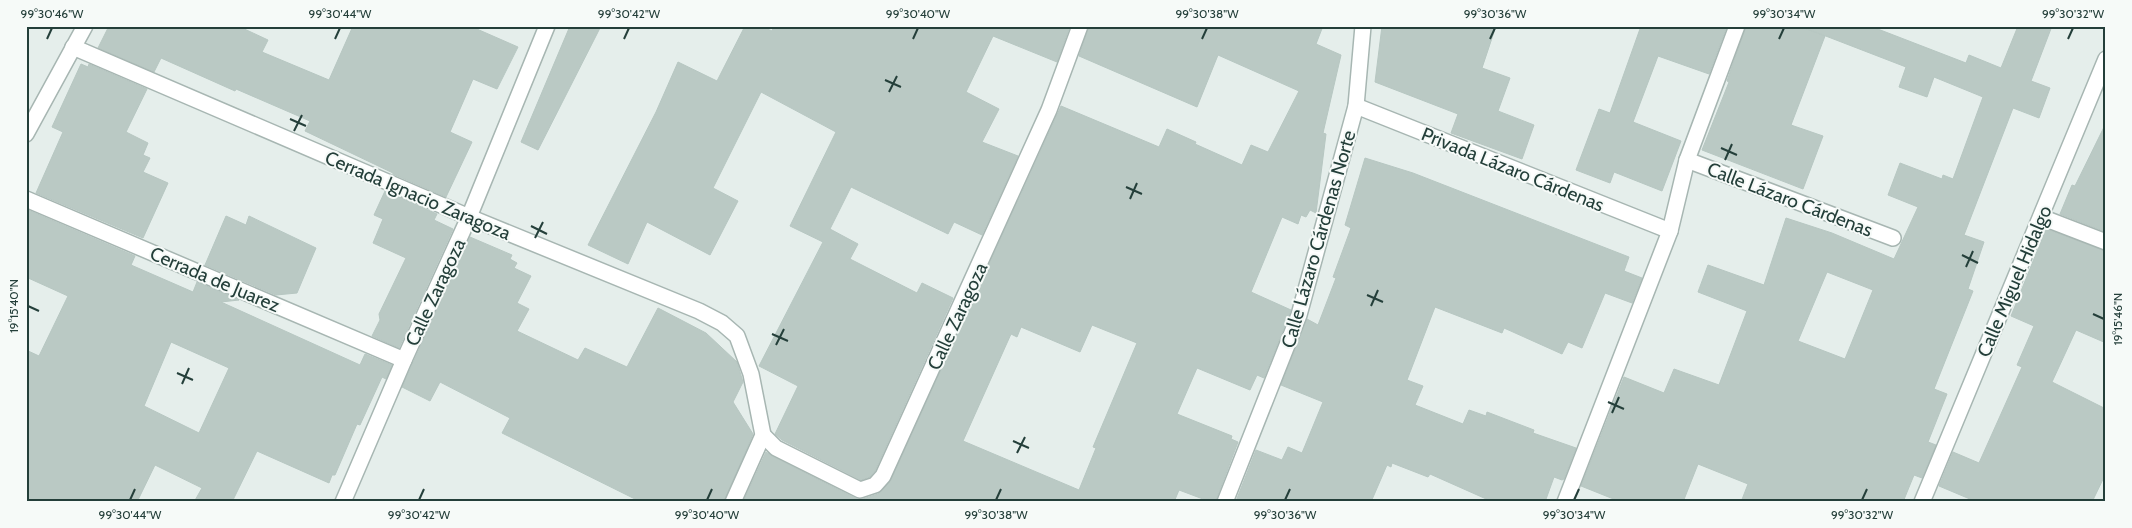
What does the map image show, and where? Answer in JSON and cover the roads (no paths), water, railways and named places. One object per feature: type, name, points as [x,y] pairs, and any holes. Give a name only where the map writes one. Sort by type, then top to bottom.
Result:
[{"type":"street","points":[[26,134],[85,26]]},
{"type":"street","name":"Calle Zaragoza","points":[[343,502],[404,360],[469,217],[547,26]]},
{"type":"street","name":"Calle Zaragoza","points":[[763,435],[776,448],[860,490],[875,485],[883,476],[1042,128],[1080,26]]},
{"type":"street","name":"Calle Lázaro Cárdenas Norte","points":[[1225,502],[1299,315],[1356,106],[1364,26]]},
{"type":"street","points":[[1565,502],[1670,231],[1688,160],[1737,26]]},
{"type":"street","name":"Cerrada Ignacio Zaragoza","points":[[73,47],[469,217],[699,311],[722,324],[737,336],[751,374],[763,435]]},
{"type":"street","name":"Calle Miguel Hidalgo","points":[[1922,502],[2106,59]]},
{"type":"street","name":"Privada Lázaro Cárdenas","points":[[1356,106],[1670,231]]},
{"type":"street","name":"Calle Lázaro Cárdenas","points":[[1688,160],[1893,238]]},
{"type":"street","name":"Cerrada de Juarez","points":[[26,199],[404,360]]},
{"type":"street","points":[[2041,217],[2106,242]]},
{"type":"street","points":[[733,502],[763,435]]}]
